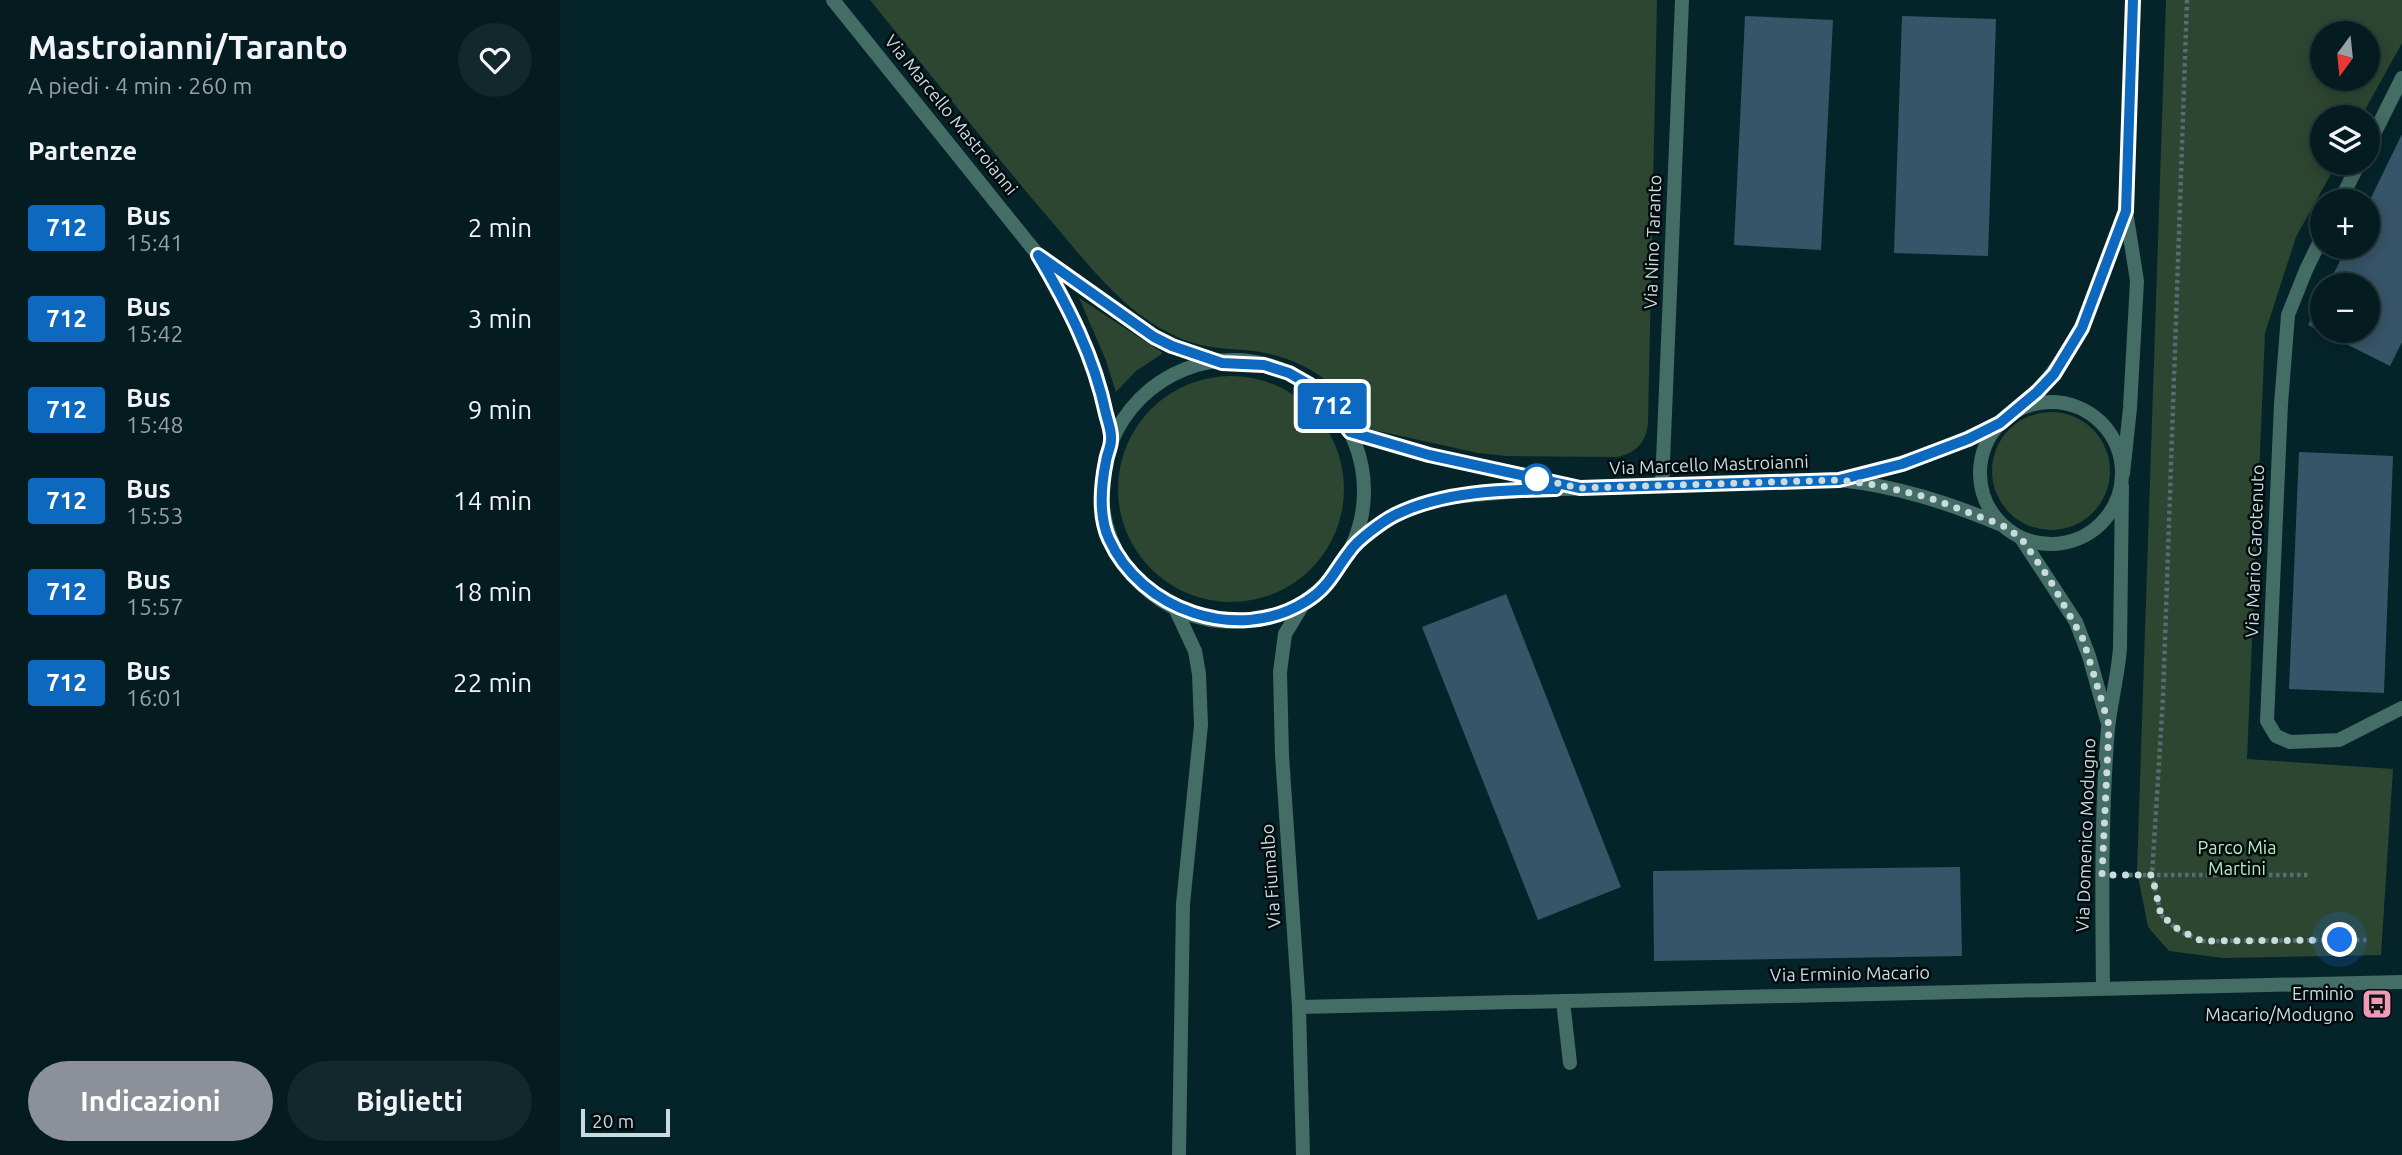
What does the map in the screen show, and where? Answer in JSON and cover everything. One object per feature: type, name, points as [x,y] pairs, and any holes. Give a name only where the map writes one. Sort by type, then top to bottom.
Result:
[{"type":"street","name":"Via Marcello Mastroianni","points":[[833,0],[1038,255],[1066,302],[1090,356],[1104,402],[1111,440]]},
{"type":"street","name":"Via Nino Taranto","points":[[1662,486],[1682,0]]},
{"type":"street","name":"Via Domenico Modugno","points":[[2103,987],[2102,875],[2109,725],[2120,648],[2122,480],[2130,408],[2137,281],[2126,211],[2133,0]]},
{"type":"street","points":[[2380,122],[2402,78]]},
{"type":"street","name":"Via Domenico Modugno","points":[[2005,419],[2054,374],[2082,328],[2126,211]]},
{"type":"street","name":"Via Marcello Mastroianni","points":[[1038,255],[1154,337],[1222,363]]},
{"type":"street","name":"Via Mario Carotenuto","points":[[2311,259],[2288,316],[2281,404],[2267,721],[2276,736],[2290,742],[2339,740],[2402,708]]},
{"type":"street","points":[[1222,363],[1264,365],[1301,379],[1335,409],[1350,432],[1365,488],[1361,523],[1340,568],[1325,586],[1306,602],[1283,613],[1242,620],[1200,615],[1174,607],[1137,580],[1120,560],[1107,536],[1102,518],[1102,488],[1111,440],[1124,416],[1141,397],[1168,376],[1222,363]]},
{"type":"street","points":[[2054,402],[2084,410],[2097,418],[2117,443],[2122,480],[2118,500],[2102,524],[2078,540],[2049,545],[2021,538],[2002,525],[1986,502],[1980,475],[1985,447],[2005,419],[2024,407],[2054,402]]},
{"type":"street","name":"Via Marcello Mastroianni","points":[[1839,480],[1927,455],[2005,419]]},
{"type":"street","name":"Via Marcello Mastroianni","points":[[1350,432],[1429,455],[1580,488]]},
{"type":"street","name":"Via Marcello Mastroianni","points":[[1350,549],[1391,517],[1421,504],[1453,497],[1580,488],[1839,480],[1882,486],[1930,498],[2002,525]]},
{"type":"street","name":"Via Domenico Modugno","points":[[2021,538],[2076,622],[2109,725]]},
{"type":"street","name":"Via Fiumalbo","points":[[1303,1155],[1299,1007],[1282,755],[1280,672],[1285,634],[1306,602]]},
{"type":"street","points":[[1174,607],[1195,651],[1199,674],[1201,725],[1182,917],[1179,1155]]},
{"type":"street","name":"Via Erminio Macario","points":[[1299,1007],[2402,982]]},
{"type":"street","points":[[1563,1001],[1570,1063]]},
{"type":"path","points":[[2187,0],[2163,698],[2152,875],[2161,915],[2179,930],[2202,941],[2368,940]]},
{"type":"path","points":[[2102,875],[2310,875]]},
{"type":"green space","points":[[870,0],[1657,0],[1648,422],[1643,441],[1630,453],[1617,457],[1506,456],[1478,453],[1360,427],[1343,397],[1318,374],[1303,366],[1271,354],[1201,345],[1164,330],[1124,302],[1087,263]]},
{"type":"green space","name":"Parco Mia Martini","points":[[2166,0],[2402,0],[2402,43],[2380,83],[2380,21],[2310,21],[2310,91],[2375,91],[2368,105],[2310,105],[2310,175],[2330,175],[2323,189],[2310,189],[2310,212],[2296,237],[2265,333],[2247,759],[2393,769],[2381,955],[2223,958],[2169,951],[2148,927],[2137,871]]},
{"type":"green space","points":[[1079,298],[1163,353],[1136,371],[1116,392],[1105,358]]},
{"type":"green space","points":[[1242,376],[1264,380],[1284,389],[1303,401],[1319,417],[1340,456],[1344,489],[1340,522],[1336,532],[1319,561],[1303,577],[1264,598],[1220,602],[1198,598],[1178,589],[1159,577],[1143,561],[1122,522],[1118,478],[1122,456],[1131,436],[1143,417],[1159,401],[1198,380]]},
{"type":"green space","points":[[2051,412],[2074,416],[2093,429],[2106,448],[2110,471],[2106,494],[2093,513],[2074,526],[2051,530],[2028,526],[2009,513],[1996,494],[1992,471],[1996,448],[2009,429],[2028,416]]},
{"type":"building","points":[[1745,16],[1833,20],[1821,250],[1734,245]]},
{"type":"building","points":[[1902,16],[1996,19],[1988,256],[1894,253]]},
{"type":"building","points":[[2402,134],[2402,342],[2390,366],[2344,343],[2380,343],[2380,273],[2334,273],[2341,259],[2380,259],[2380,189],[2375,189]]},
{"type":"building","points":[[2299,452],[2393,456],[2384,693],[2289,689]]},
{"type":"building","points":[[1506,594],[1621,887],[1538,920],[1422,627]]},
{"type":"building","points":[[1960,867],[1962,956],[1654,961],[1653,871]]},
{"type":"bus line","name":"712","points":[[1556,489],[1453,497],[1405,510],[1391,517],[1350,549],[1340,568],[1325,586],[1306,602],[1283,613],[1242,620],[1200,615],[1174,607],[1154,594],[1126,569],[1107,536],[1101,502],[1103,475],[1111,440],[1104,402],[1093,364],[1066,302],[1038,255],[1154,337],[1222,363],[1264,365],[1289,373],[1310,385],[1327,401],[1350,432],[1390,445],[1580,488],[1839,480],[1902,464],[1968,439],[2000,423],[2054,374],[2082,328],[2126,211],[2133,0]]},
{"type":"place","name":"Erminio Macario/Modugno","points":[[2377,1004]]},
{"type":"route","points":[[1537,479],[1529,477],[1580,488],[1839,480],[1898,489],[1966,510],[2002,525],[2021,538],[2076,622],[2109,725],[2102,875],[2152,875],[2161,915],[2179,930],[2202,941],[2340,940]]}]
